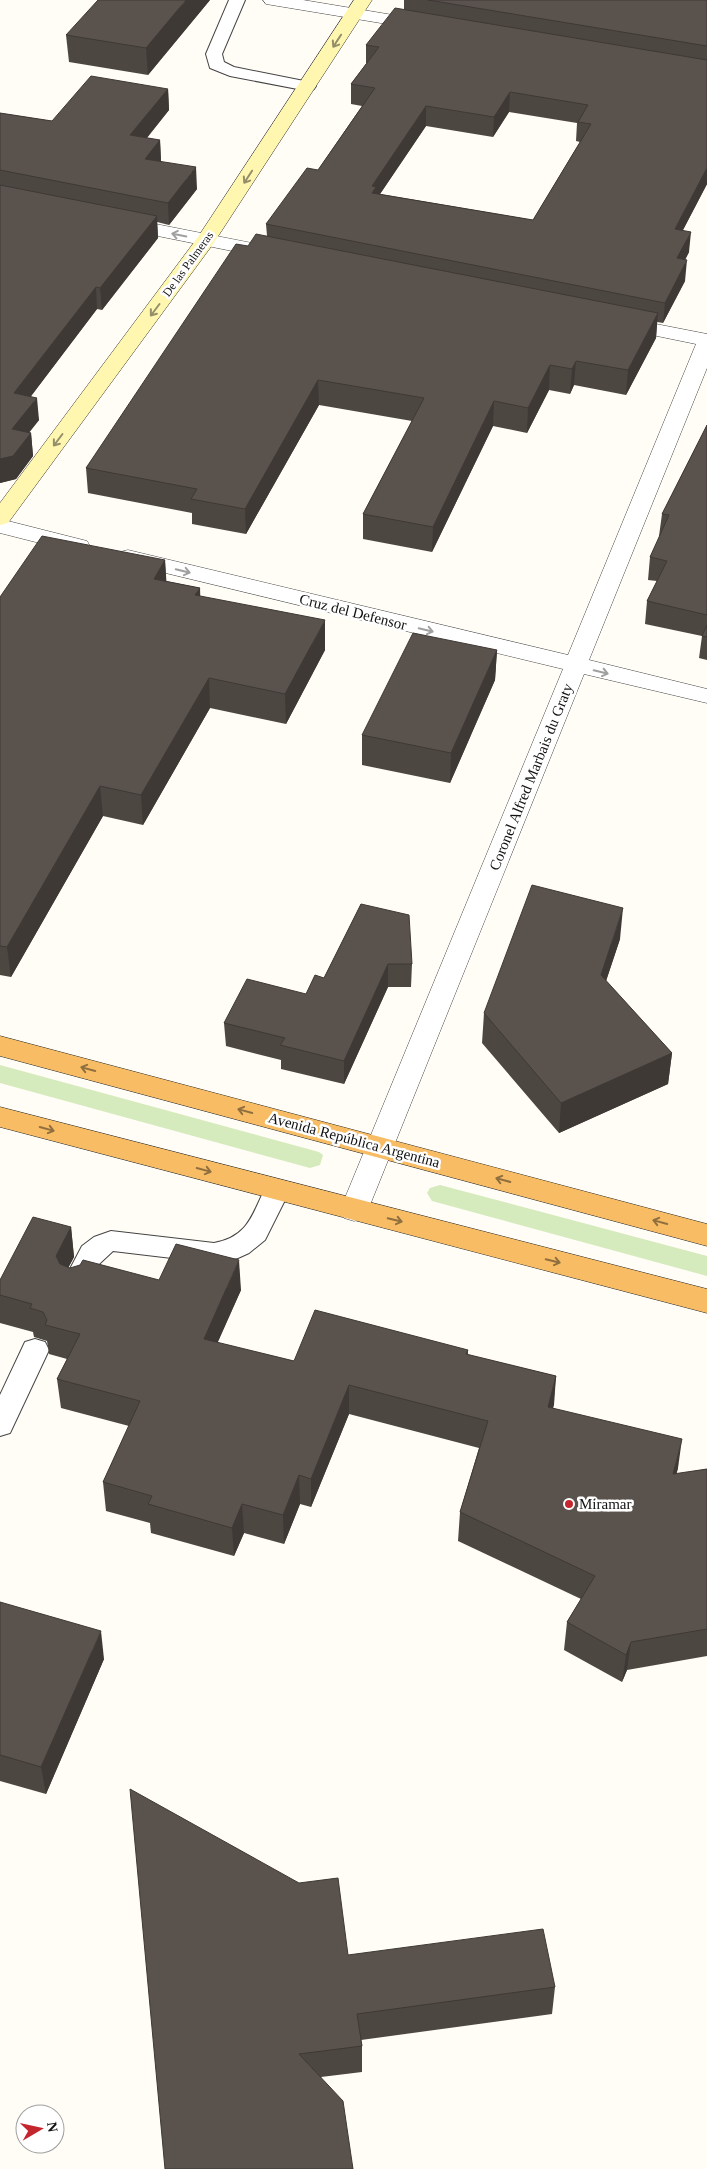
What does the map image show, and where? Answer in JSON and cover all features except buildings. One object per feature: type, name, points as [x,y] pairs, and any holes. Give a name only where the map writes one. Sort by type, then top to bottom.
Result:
[{"type":"highway","name":"Avenida República Argentina","points":[[0,1046],[707,1235]]},
{"type":"highway","points":[[0,1117],[707,1301]]},
{"type":"main road","name":"De las Palmeras","points":[[0,518],[206,240],[359,7]]},
{"type":"street","points":[[272,0],[359,7],[436,27]]},
{"type":"street","points":[[103,220],[293,257]]},
{"type":"street","points":[[601,319],[707,342]]},
{"type":"street","name":"Coronel Alfred Marbais du Graty","points":[[354,1210],[707,342]]},
{"type":"street","name":"Cruz del Defensor","points":[[0,526],[707,696]]},
{"type":"lane","points":[[237,0],[214,54],[216,65],[230,71],[308,86]]},
{"type":"lane","points":[[74,1286],[90,1253],[98,1246],[111,1241],[214,1253],[231,1251],[247,1244],[265,1218],[277,1190]]},
{"type":"lane","points":[[0,1424],[35,1350]]},
{"type":"green space","points":[[0,1065],[319,1152],[323,1155],[320,1165],[310,1168],[0,1083]]},
{"type":"green space","points":[[440,1185],[707,1256],[707,1276],[432,1201],[427,1193],[430,1188]]},
{"type":"place","name":"Miramar","points":[[569,1504]]}]
